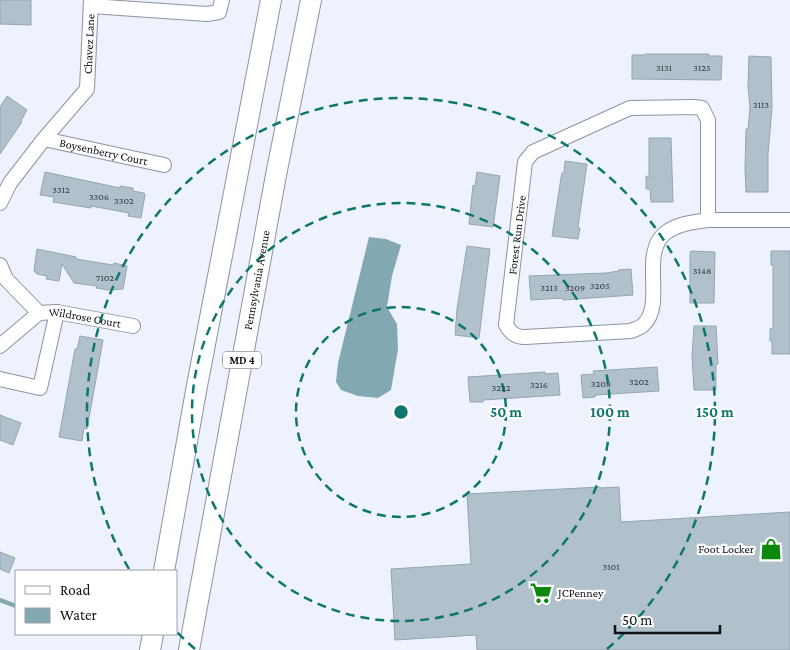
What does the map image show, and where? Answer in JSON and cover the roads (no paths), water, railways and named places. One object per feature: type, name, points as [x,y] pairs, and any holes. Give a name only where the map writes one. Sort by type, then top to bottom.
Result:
[{"type":"highway","points":[[164,570],[196,391],[271,0]]},
{"type":"highway","name":"Pennsylvania Avenue","points":[[189,650],[276,175],[311,0]]},
{"type":"highway","points":[[150,650],[153,635]]},
{"type":"street","points":[[91,3],[207,14],[219,12],[222,0]]},
{"type":"street","name":"Chavez Lane","points":[[44,139],[87,89],[91,3]]},
{"type":"street","name":"Forest Run Drive","points":[[708,220],[708,120],[702,108],[685,106],[630,108],[534,152],[525,162],[506,325],[518,337],[631,331],[643,326],[652,308],[653,261],[658,242],[666,231],[677,226],[708,220],[790,220]]},
{"type":"street","points":[[0,200],[10,182],[44,139]]},
{"type":"street","name":"Boysenberry Court","points":[[44,139],[164,165]]},
{"type":"street","name":"Wildrose Court","points":[[0,265],[6,279],[39,313],[57,312],[133,326]]},
{"type":"street","points":[[0,379],[40,388],[57,312]]},
{"type":"street","points":[[0,346],[39,313]]},
{"type":"water","points":[[369,237],[386,239],[401,245],[392,276],[387,307],[397,324],[398,349],[391,390],[378,398],[358,396],[341,390],[336,382],[338,363]]},
{"type":"waterway","points":[[0,600],[15,606]]},
{"type":"place","name":"Foot Locker","points":[[771,549]]},
{"type":"place","name":"JCPenney","points":[[541,593]]}]
